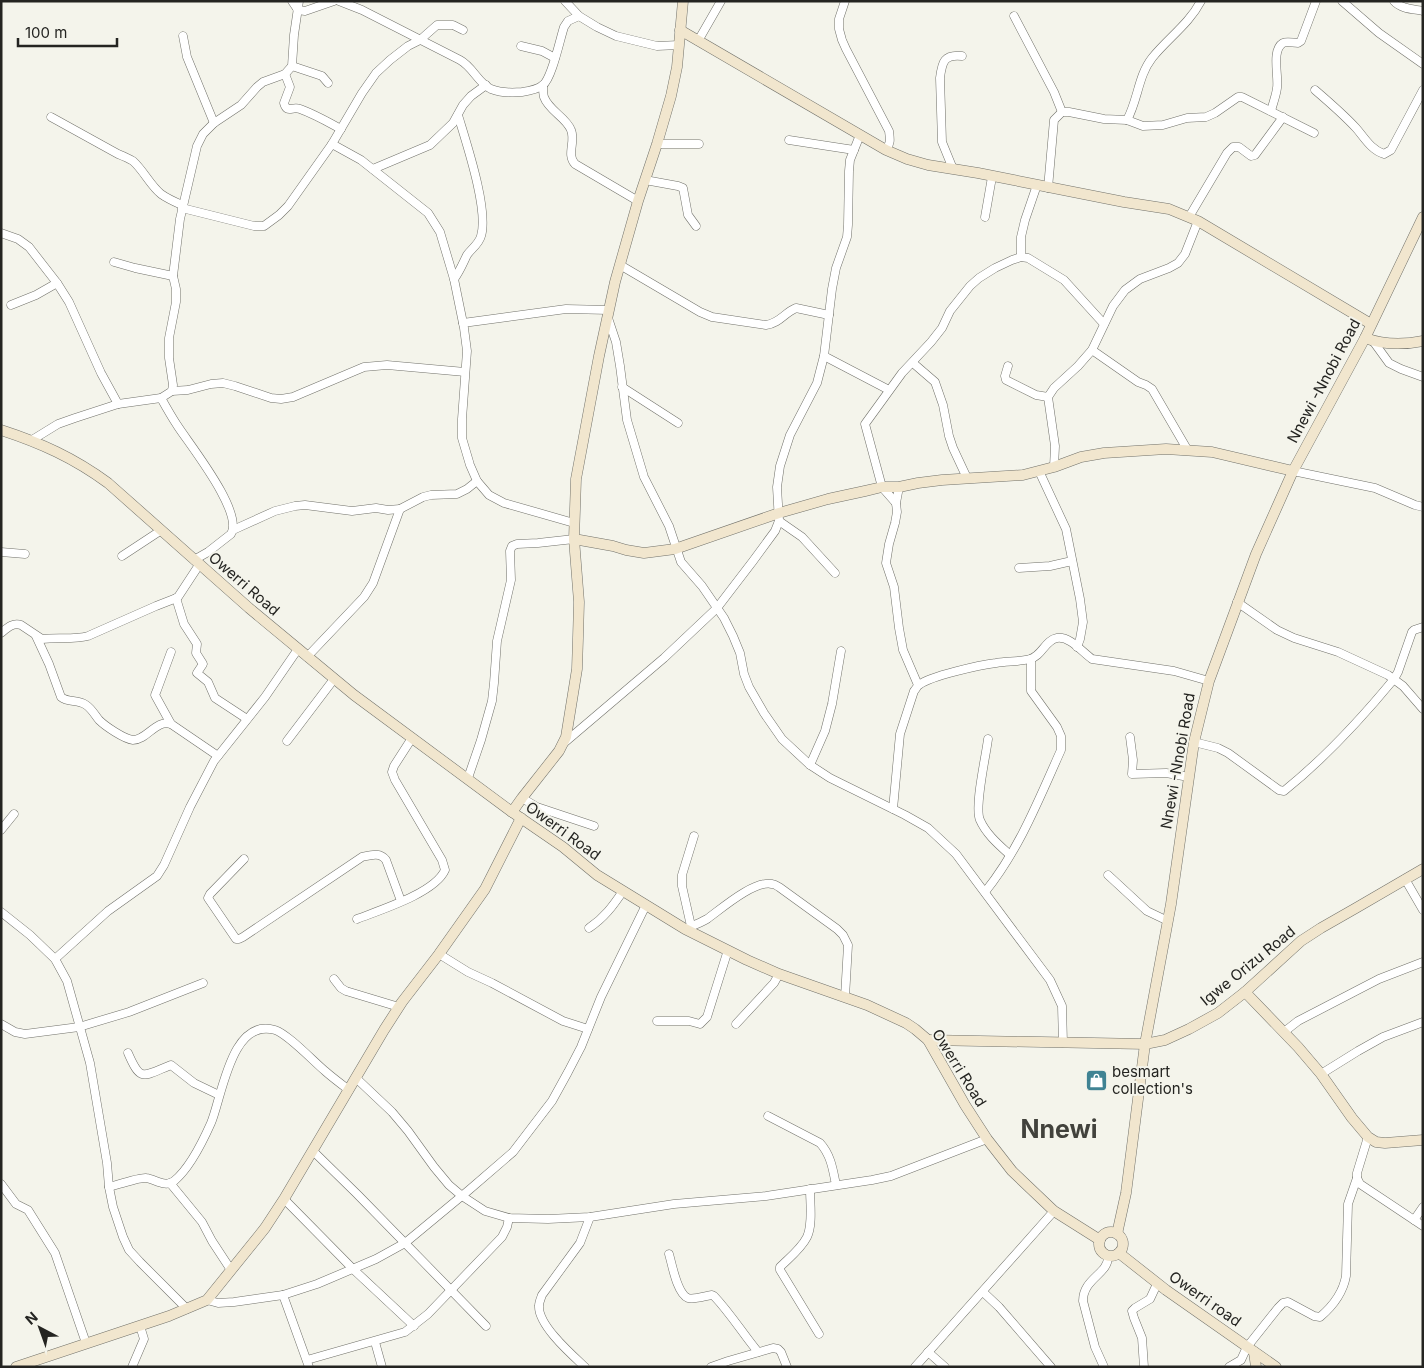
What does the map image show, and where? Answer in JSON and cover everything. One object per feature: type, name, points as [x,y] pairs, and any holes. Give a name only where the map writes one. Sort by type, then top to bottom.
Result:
[{"type":"main road","points":[[512,812],[564,743],[572,707],[577,669],[579,602],[574,539],[576,478],[608,313],[638,201],[658,144],[673,86],[680,45],[683,1]]},
{"type":"main road","points":[[680,30],[886,150],[907,159],[928,165],[1048,188],[1169,209],[1193,219],[1371,324]]},
{"type":"main road","name":"Nnewi -Nnobi Road","points":[[1117,1234],[1126,1193],[1146,1044],[1168,920],[1194,742],[1209,680],[1256,554],[1293,471],[1369,340],[1371,324],[1423,217]]},
{"type":"main road","points":[[1369,340],[1399,344],[1423,341]]},
{"type":"main road","name":"Owerri Road","points":[[1,430],[32,440],[77,461],[91,471],[125,498],[160,531],[334,679],[512,812],[563,847],[597,875],[646,905],[728,950],[779,974],[867,1005],[906,1023],[928,1040],[965,1105],[987,1139],[1012,1171],[1054,1211],[1100,1240]]},
{"type":"main road","points":[[574,539],[644,553],[675,549],[779,517],[828,499],[882,487],[899,487],[918,483],[968,478],[1023,475],[1054,467],[1081,457],[1104,453],[1166,449],[1212,452],[1293,471]]},
{"type":"main road","points":[[16,1367],[140,1326],[208,1300],[284,1199],[384,1030],[485,888],[521,818]]},
{"type":"main road","name":"Igwe Orizu Road","points":[[928,1040],[1146,1044],[1165,1040],[1218,1013],[1245,992],[1301,941],[1423,869]]},
{"type":"main road","points":[[1245,992],[1321,1074],[1368,1137],[1376,1142],[1385,1144],[1423,1140]]},
{"type":"main road","points":[[1113,1232],[1117,1234],[1122,1239],[1122,1250],[1112,1256],[1108,1256],[1101,1250],[1100,1240],[1105,1234],[1113,1232]]},
{"type":"main road","name":"Owerri road","points":[[1119,1253],[1157,1284],[1276,1367]]},
{"type":"main road","points":[[1251,1350],[1256,1367]]},
{"type":"street","points":[[292,1],[298,10],[305,11],[334,1]]},
{"type":"street","points":[[172,391],[169,338],[176,302],[174,276],[182,206],[197,146],[203,134],[214,123],[241,105],[257,86],[285,74],[292,66],[299,1]]},
{"type":"street","points":[[339,1],[362,10],[467,64],[486,85],[492,89],[508,93],[525,92],[543,85],[548,80],[564,27],[568,21],[579,16]]},
{"type":"street","points":[[565,1],[579,16],[616,36],[657,46],[680,45]]},
{"type":"street","points":[[698,41],[721,1]]},
{"type":"street","points":[[845,1],[839,19],[839,29],[846,49],[889,131],[890,140],[886,150]]},
{"type":"street","points":[[1127,120],[1146,68],[1152,58],[1188,21],[1200,1]]},
{"type":"street","points":[[1271,111],[1278,87],[1276,58],[1278,49],[1285,42],[1298,43],[1301,41],[1316,1]]},
{"type":"street","points":[[1342,1],[1380,33],[1423,64]]},
{"type":"street","points":[[1394,1],[1397,5],[1423,11]]},
{"type":"street","points":[[1014,16],[1054,92],[1062,112]]},
{"type":"street","points":[[51,117],[130,159],[154,188],[162,195],[182,206],[254,226],[264,226],[288,206],[332,144],[362,92],[376,73],[390,60],[420,40],[437,24],[453,25],[464,30]]},
{"type":"street","points":[[183,36],[187,57],[214,123]]},
{"type":"street","points":[[521,46],[542,51],[555,58]]},
{"type":"street","points":[[953,169],[942,142],[940,78],[941,69],[949,56],[962,56]]},
{"type":"street","points":[[292,66],[322,76],[328,83]]},
{"type":"street","points":[[285,74],[290,87],[284,103],[286,108],[289,110],[298,108],[341,129]]},
{"type":"street","points":[[373,169],[430,144],[453,123],[463,105],[471,96],[486,85]]},
{"type":"street","points":[[543,85],[544,98],[570,127],[572,133],[570,156],[572,161],[638,201]]},
{"type":"street","points":[[1314,90],[1336,108],[1376,152],[1384,154],[1391,150],[1423,90]]},
{"type":"street","points":[[1048,188],[1054,120],[1062,112],[1127,120],[1143,126],[1163,125],[1187,118],[1206,117],[1238,97],[1242,97],[1314,133]]},
{"type":"street","points":[[454,279],[468,254],[479,241],[482,230],[482,209],[472,162],[458,114]]},
{"type":"street","points":[[1054,467],[1055,446],[1048,397],[1054,388],[1092,350],[1113,306],[1125,290],[1140,278],[1178,263],[1185,254],[1193,219],[1233,147],[1239,147],[1251,156],[1255,155],[1283,117]]},
{"type":"street","points":[[564,743],[664,658],[717,608],[770,539],[779,517],[777,487],[780,466],[790,435],[817,383],[824,356],[836,268],[847,231],[848,171],[850,160],[860,135]]},
{"type":"street","points":[[789,140],[854,150]]},
{"type":"street","points":[[332,144],[361,160],[428,213],[440,232],[454,279],[463,323],[466,351],[462,438],[477,481],[489,495],[504,503],[574,523]]},
{"type":"street","points":[[658,144],[699,144]]},
{"type":"street","points":[[985,217],[992,176]]},
{"type":"street","points":[[645,180],[682,188],[688,215],[696,226]]},
{"type":"street","points":[[1021,257],[1021,237],[1037,185]]},
{"type":"street","points":[[1,233],[18,239],[29,247],[57,282],[69,302],[101,373],[118,404]]},
{"type":"street","points":[[896,503],[882,487],[865,424],[889,390],[942,328],[950,311],[979,278],[1012,260],[1021,257],[1028,258],[1064,280],[1104,324]]},
{"type":"street","points":[[114,262],[174,276]]},
{"type":"street","points":[[620,265],[700,312],[712,317],[772,324],[796,308],[829,315]]},
{"type":"street","points":[[11,305],[36,295],[57,282]]},
{"type":"street","points":[[463,323],[566,309],[608,313],[616,342],[627,420],[644,477],[668,526],[680,562],[702,586],[733,636],[740,653],[744,674],[764,713],[782,739],[810,765],[830,778],[893,808],[928,828],[956,854],[1050,980],[1062,1006],[1063,1043]]},
{"type":"street","points":[[1369,340],[1389,363],[1401,370],[1423,377]]},
{"type":"street","points":[[1092,350],[1138,382],[1152,389],[1187,450]]},
{"type":"street","points":[[824,356],[889,390]]},
{"type":"street","points":[[913,363],[935,382],[943,405],[953,448],[968,478]]},
{"type":"street","points":[[32,440],[58,424],[118,404],[161,398],[172,391],[188,390],[211,384],[223,383],[271,398],[281,399],[292,397],[364,367],[387,365],[465,372]]},
{"type":"street","points":[[1008,366],[1005,376],[1006,380],[1036,395],[1048,397]]},
{"type":"street","points":[[622,387],[678,423]]},
{"type":"street","points":[[161,398],[219,487],[230,509],[233,530]]},
{"type":"street","points":[[1039,471],[1066,529],[1083,622],[1077,647]]},
{"type":"street","points":[[1293,471],[1375,488],[1423,507]]},
{"type":"street","points":[[1,633],[18,623],[42,639],[78,639],[176,598],[197,562],[233,530],[276,511],[305,505],[352,510],[400,509],[423,497],[457,494],[477,481]]},
{"type":"street","points":[[899,487],[896,503],[897,512],[886,563],[894,587],[903,650],[918,685]]},
{"type":"street","points":[[307,656],[364,597],[373,583],[400,509]]},
{"type":"street","points":[[779,517],[802,537],[835,573]]},
{"type":"street","points":[[122,556],[160,531]]},
{"type":"street","points":[[468,778],[492,702],[497,642],[511,580],[510,551],[512,546],[574,539]]},
{"type":"street","points":[[1,552],[26,554]]},
{"type":"street","points":[[1019,568],[1050,566],[1072,561]]},
{"type":"street","points":[[176,598],[181,618],[197,644],[196,653],[203,664],[197,673],[208,682],[215,698],[220,703],[247,719]]},
{"type":"street","points":[[1237,602],[1277,630],[1294,638],[1360,661],[1394,679],[1404,686],[1423,708]]},
{"type":"street","points":[[1194,742],[1228,752],[1279,790],[1284,791],[1335,745],[1364,715],[1394,679],[1412,632],[1423,627]]},
{"type":"street","points":[[36,636],[61,697],[65,701],[79,702],[86,705],[100,721],[117,733],[133,740],[140,738],[166,722],[218,756]]},
{"type":"street","points":[[893,808],[900,734],[914,691],[918,685],[925,681],[958,671],[996,663],[1031,659],[1039,655],[1051,640],[1057,638],[1066,640],[1092,659],[1174,671],[1209,680]]},
{"type":"street","points":[[54,959],[108,911],[157,876],[164,865],[203,781],[218,756],[265,697],[298,649]]},
{"type":"street","points":[[810,765],[826,731],[841,651]]},
{"type":"street","points":[[171,652],[156,696],[171,724]]},
{"type":"street","points":[[985,892],[997,877],[1026,829],[1061,750],[1062,743],[1057,727],[1031,691],[1031,659]]},
{"type":"street","points":[[287,741],[334,679]]},
{"type":"street","points":[[1130,737],[1133,760],[1132,774],[1166,773],[1189,777]]},
{"type":"street","points":[[357,919],[423,892],[443,875],[445,870],[442,860],[394,780],[392,772],[412,738]]},
{"type":"street","points":[[988,739],[978,807],[979,818],[985,829],[1010,855]]},
{"type":"street","points":[[522,798],[537,807],[594,826]]},
{"type":"street","points":[[1,830],[14,814]]},
{"type":"street","points":[[694,836],[682,875],[688,928],[706,919],[755,887],[772,884],[780,887],[843,935],[848,945],[845,997]]},
{"type":"street","points":[[244,859],[208,898],[236,939],[243,937],[362,857],[375,854],[383,856],[386,860],[401,901]]},
{"type":"street","points":[[1108,875],[1147,911],[1168,920]]},
{"type":"street","points":[[1405,880],[1423,910]]},
{"type":"street","points":[[589,928],[599,922],[623,891]]},
{"type":"street","points":[[208,1300],[218,1303],[234,1302],[283,1295],[317,1284],[376,1260],[405,1243],[513,1152],[552,1101],[581,1047],[600,997],[646,905]]},
{"type":"street","points":[[1,912],[30,935],[54,959],[67,981],[90,1063],[107,1163],[109,1187],[113,1207],[123,1237],[129,1250],[186,1309]]},
{"type":"street","points":[[657,1021],[689,1021],[700,1024],[704,1022],[728,950]]},
{"type":"street","points":[[439,954],[468,972],[563,1021],[588,1029]]},
{"type":"street","points":[[1284,1032],[1298,1021],[1379,979],[1423,962]]},
{"type":"street","points":[[736,1024],[774,983],[779,974]]},
{"type":"street","points":[[334,979],[346,991],[399,1007]]},
{"type":"street","points":[[1,1024],[15,1032],[26,1034],[79,1027],[129,1012],[203,983]]},
{"type":"street","points":[[1321,1074],[1383,1037],[1423,1022]]},
{"type":"street","points":[[109,1187],[144,1177],[166,1184],[174,1181],[186,1168],[211,1123],[230,1063],[244,1039],[264,1028],[277,1030],[349,1090]]},
{"type":"street","points":[[128,1053],[140,1074],[171,1065],[194,1083],[219,1095]]},
{"type":"street","points":[[356,1078],[392,1112],[449,1185],[485,1211],[509,1218],[590,1217],[674,1204],[766,1196],[872,1180],[891,1176],[987,1139]]},
{"type":"street","points":[[768,1116],[820,1143],[826,1149],[836,1185]]},
{"type":"street","points":[[1229,1367],[1241,1360],[1251,1350],[1283,1303],[1288,1302],[1314,1316],[1320,1317],[1339,1296],[1346,1276],[1348,1204],[1368,1137]]},
{"type":"street","points":[[313,1151],[486,1326]]},
{"type":"street","points":[[1357,1178],[1360,1184],[1423,1226]]},
{"type":"street","points":[[170,1183],[202,1222],[231,1270]]},
{"type":"street","points":[[1,1184],[16,1204],[28,1210],[55,1253],[86,1343]]},
{"type":"street","points":[[810,1190],[808,1233],[806,1239],[796,1252],[780,1267],[780,1270],[818,1334]]},
{"type":"street","points":[[284,1199],[353,1269],[414,1326]]},
{"type":"street","points":[[1414,1220],[1423,1208]]},
{"type":"street","points":[[915,1367],[1054,1211]]},
{"type":"street","points":[[585,1367],[557,1340],[542,1318],[538,1303],[580,1243],[590,1217]]},
{"type":"street","points":[[283,1295],[308,1364],[405,1332],[428,1314],[502,1237],[508,1227],[509,1218]]},
{"type":"street","points":[[669,1254],[678,1286],[684,1295],[690,1298],[714,1296],[727,1310],[758,1352]]},
{"type":"street","points":[[1104,1367],[1095,1347],[1083,1301],[1083,1293],[1087,1286],[1107,1265],[1108,1256]]},
{"type":"street","points":[[1144,1367],[1142,1338],[1132,1311],[1151,1297],[1157,1284]]},
{"type":"street","points":[[983,1292],[999,1307],[1051,1367]]},
{"type":"street","points":[[132,1367],[144,1339],[140,1326]]},
{"type":"street","points":[[375,1342],[382,1367]]},
{"type":"street","points":[[712,1367],[773,1348],[781,1352],[787,1367]]},
{"type":"street","points":[[928,1352],[945,1367]]},
{"type":"place","name":"besmart collection's","points":[[1096,1081]]},
{"type":"district","name":"Nnewi","points":[[1059,1129]]}]
